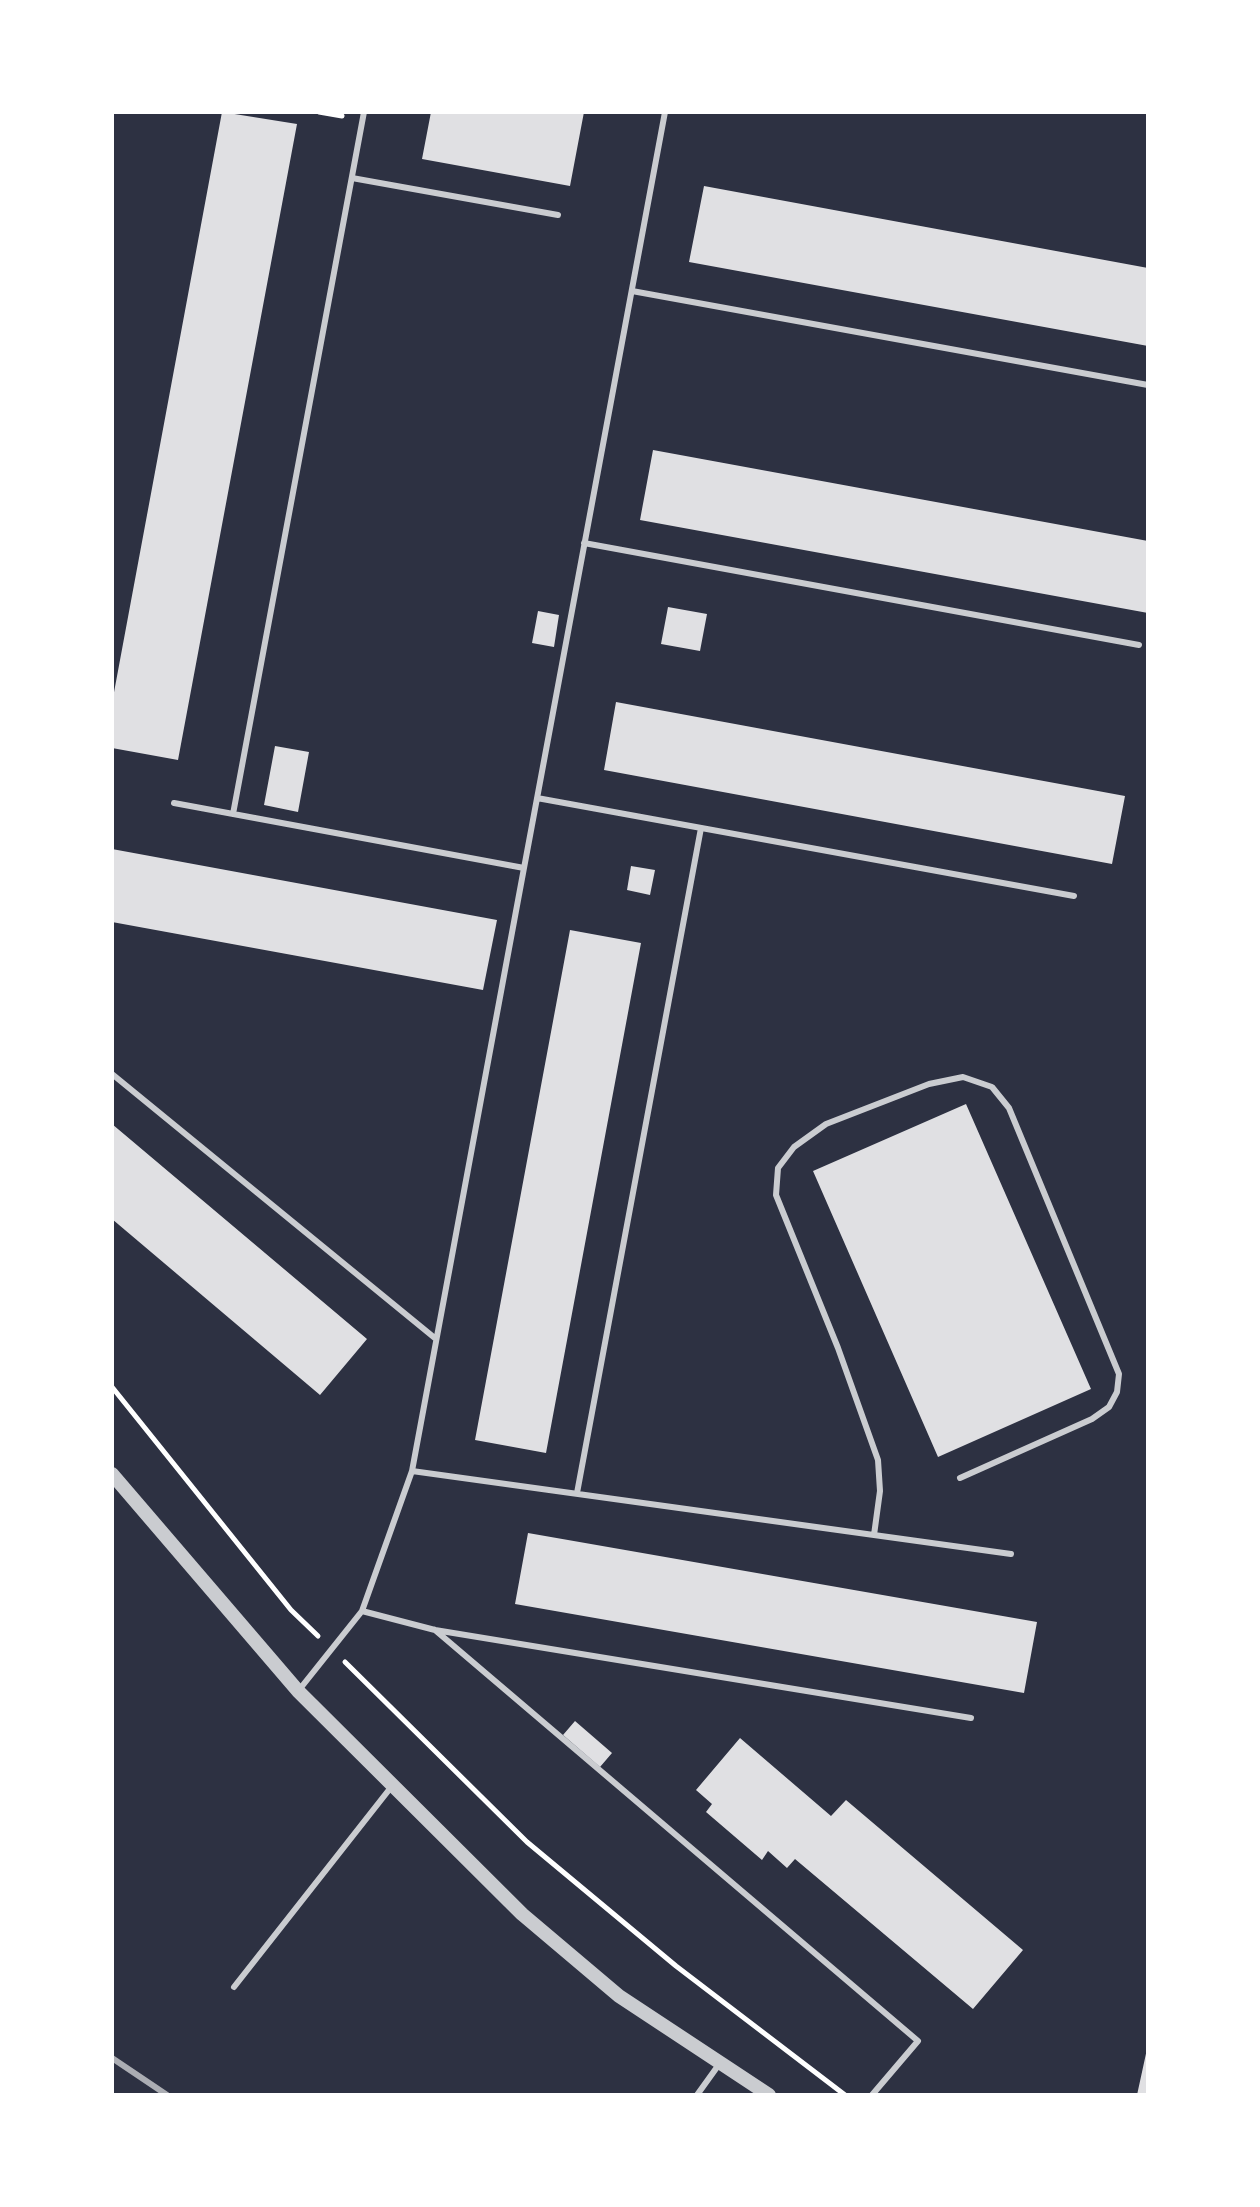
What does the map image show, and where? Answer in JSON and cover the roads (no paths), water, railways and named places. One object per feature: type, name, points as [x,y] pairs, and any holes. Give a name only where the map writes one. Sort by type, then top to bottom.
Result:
[{"type":"street","points":[[112,1474],[298,1691],[522,1914],[619,1996],[769,2095]]},
{"type":"lane","points":[[233,814],[364,112]]},
{"type":"lane","points":[[298,1691],[362,1611],[412,1471],[665,112]]},
{"type":"lane","points":[[352,178],[558,215]]},
{"type":"lane","points":[[632,291],[1148,385]]},
{"type":"lane","points":[[584,543],[1139,645]]},
{"type":"lane","points":[[537,798],[1074,896]]},
{"type":"lane","points":[[174,803],[524,868]]},
{"type":"lane","points":[[577,1493],[701,828]]},
{"type":"lane","points":[[112,1074],[436,1339]]},
{"type":"lane","points":[[874,1535],[880,1491],[878,1460],[838,1348],[776,1195],[778,1168],[794,1147],[826,1124],[929,1084],[963,1077],[992,1087],[1009,1108],[1119,1374],[1117,1392],[1109,1407],[1092,1419],[960,1478]]},
{"type":"lane","points":[[412,1471],[1011,1554]]},
{"type":"lane","points":[[362,1611],[435,1630],[971,1718]]},
{"type":"lane","points":[[435,1630],[918,2041],[872,2095]]},
{"type":"lane","points":[[234,1987],[392,1786]]},
{"type":"lane","points":[[697,2095],[720,2063]]},
{"type":"railway","points":[[112,2058],[167,2095]]}]
